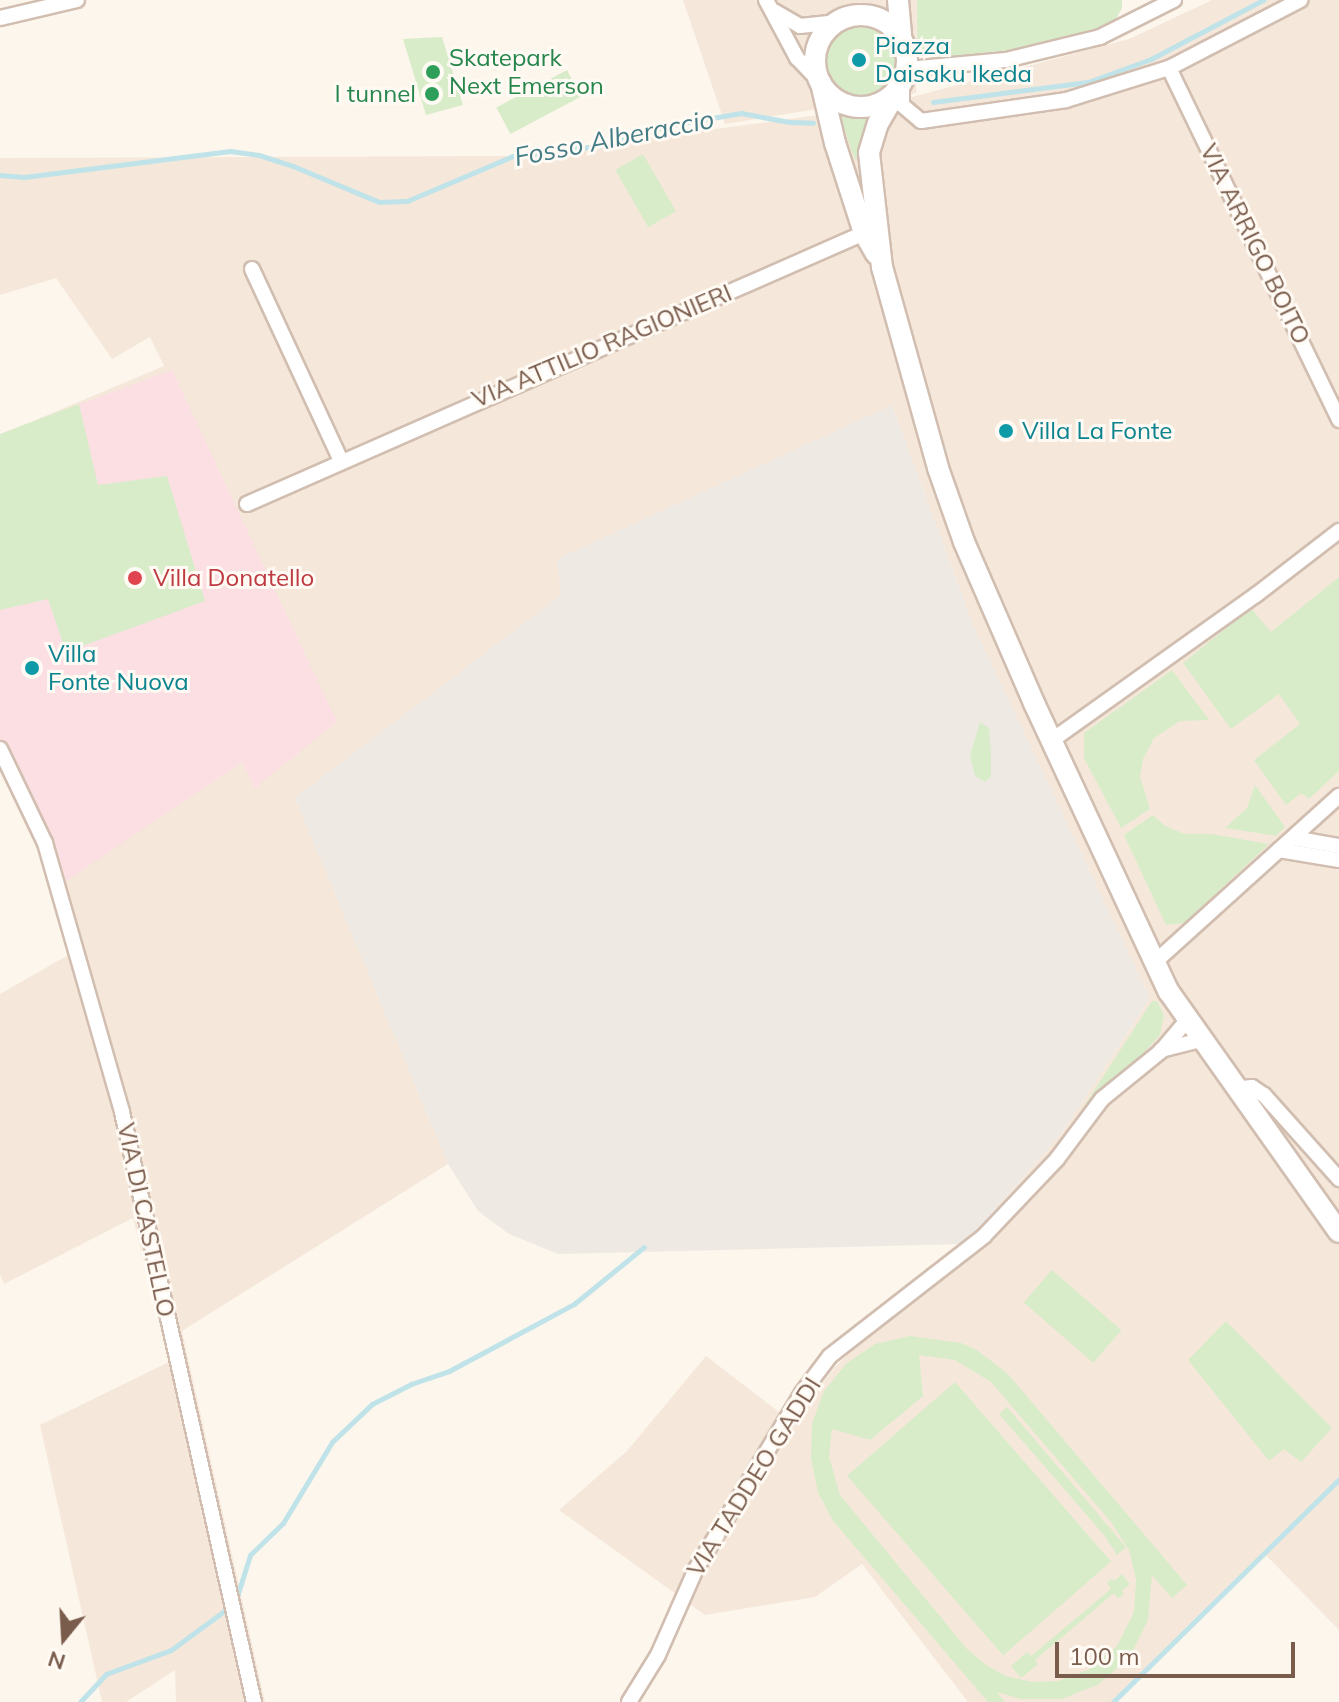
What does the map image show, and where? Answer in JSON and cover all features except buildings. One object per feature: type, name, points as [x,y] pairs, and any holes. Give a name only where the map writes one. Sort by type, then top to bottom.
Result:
[{"type":"main road","points":[[857,0],[817,47],[816,69],[833,137],[864,233],[882,267]]},
{"type":"main road","points":[[898,0],[901,35],[907,54],[902,83],[878,123],[869,147],[882,267],[938,468],[964,542],[1051,741],[1155,962],[1201,1040],[1339,1232]]},
{"type":"main road","points":[[836,22],[850,16],[873,16],[887,22],[901,35]]},
{"type":"main road","points":[[821,83],[837,100],[858,107],[880,103],[902,83]]},
{"type":"street","points":[[0,18],[77,0]]},
{"type":"street","points":[[1170,2],[1100,37],[1006,60],[919,68],[902,83],[902,105],[912,117],[927,121],[1066,100],[1169,68],[1300,0]]},
{"type":"street","points":[[767,2],[792,24],[811,26],[836,22]]},
{"type":"street","points":[[767,2],[797,58],[821,83]]},
{"type":"street","name":"VIA ARRIGO BOITO","points":[[1169,68],[1339,420]]},
{"type":"street","name":"VIA ATTILIO RAGIONIERI","points":[[247,504],[864,233]]},
{"type":"street","points":[[252,269],[341,461]]},
{"type":"street","points":[[1051,741],[1256,595],[1339,531]]},
{"type":"street","name":"VIA DI CASTELLO","points":[[0,749],[45,843],[122,1112],[254,1702]]},
{"type":"street","points":[[1155,962],[1339,796]]},
{"type":"street","points":[[1293,838],[1339,846]]},
{"type":"street","points":[[1279,850],[1339,860]]},
{"type":"street","name":"VIA TADDEO GADDI","points":[[629,1702],[658,1655],[696,1569],[802,1393],[830,1356],[984,1236],[1057,1159],[1102,1099],[1161,1051],[1188,1019]]},
{"type":"street","name":"VIA TADDEO GADDI","points":[[1161,1051],[1201,1040]]},
{"type":"street","points":[[1235,1089],[1252,1087],[1264,1095],[1339,1179]]},
{"type":"shaded area","points":[[683,0],[917,0],[916,93],[725,124]]},
{"type":"shaded area","points":[[1212,0],[1339,0],[1339,1630],[1263,1552],[1117,1702],[968,1702],[862,1564],[815,1597],[705,1615],[559,1510],[627,1451],[706,1356],[792,1422],[836,1366],[965,1244],[1061,1134],[1150,998],[973,625],[892,405],[562,595],[295,798],[448,1164],[182,1331],[265,1702],[176,1702],[175,1670],[126,1702],[102,1702],[40,1425],[169,1362],[133,1218],[4,1284],[0,1274],[0,994],[70,954],[40,855],[0,767],[0,435],[164,366],[150,337],[112,359],[56,278],[0,295],[0,158],[514,156],[871,108],[1129,39]]},
{"type":"shaded area","name":"Villa Donatello","points":[[172,370],[337,722],[255,788],[242,762],[65,882],[0,741],[0,434]]},
{"type":"shaded area","points":[[892,405],[973,625],[1150,998],[1061,1134],[965,1244],[558,1254],[509,1234],[478,1211],[448,1164],[295,798],[561,595],[557,559]]},
{"type":"green space","points":[[917,0],[1122,0],[1122,8],[1116,19],[1086,33],[1012,50],[939,57],[926,54],[917,42]]},
{"type":"green space","name":"Piazza Daisaku Ikeda","points":[[859,24],[880,30],[890,40],[896,61],[890,82],[880,92],[859,98],[838,92],[828,82],[822,61],[828,40],[838,30]]},
{"type":"green space","name":"Skatepark Next Emerson","points":[[442,37],[463,105],[426,115],[403,39]]},
{"type":"green space","points":[[567,70],[581,96],[510,134],[496,108]]},
{"type":"green space","points":[[839,112],[872,118],[858,158],[855,159],[852,152]]},
{"type":"green space","points":[[643,154],[676,211],[648,227],[615,170]]},
{"type":"green space","points":[[79,404],[98,485],[167,476],[205,601],[66,652],[48,599],[0,610],[0,434]]},
{"type":"green space","points":[[1339,577],[1339,771],[1309,799],[1301,793],[1286,805],[1254,760],[1300,724],[1279,694],[1231,729],[1183,663],[1251,608],[1271,632]]},
{"type":"green space","points":[[1172,670],[1209,720],[1180,721],[1154,738],[1143,759],[1140,777],[1150,809],[1121,828],[1084,758],[1084,733]]},
{"type":"green space","points":[[980,722],[989,728],[991,776],[985,782],[975,776],[970,756]]},
{"type":"green space","points":[[1255,785],[1285,827],[1276,836],[1225,828],[1247,808]]},
{"type":"green space","points":[[1153,815],[1164,825],[1184,834],[1211,834],[1269,844],[1184,923],[1166,925],[1124,835]]},
{"type":"green space","points":[[1152,1001],[1157,1001],[1164,1015],[1160,1035],[1035,1173],[1066,1134]]},
{"type":"green space","points":[[1052,1270],[1121,1330],[1093,1363],[1024,1302]]},
{"type":"green space","points":[[1226,1321],[1332,1428],[1301,1462],[1284,1449],[1269,1461],[1188,1360]]},
{"type":"green space","points":[[910,1336],[961,1343],[977,1350],[1008,1374],[1187,1585],[1172,1598],[1152,1575],[1148,1620],[1130,1657],[1099,1684],[1062,1699],[1021,1699],[997,1692],[1005,1702],[988,1702],[833,1521],[818,1492],[811,1459],[812,1424],[824,1391],[846,1364],[875,1344]],"holes":[[[919,1355],[955,1360],[991,1382],[1111,1522],[1129,1550],[1136,1579],[1134,1612],[1117,1646],[1088,1670],[1058,1681],[1032,1682],[1006,1676],[986,1665],[967,1649],[840,1495],[829,1457],[832,1429],[870,1440],[923,1396]]]},
{"type":"green space","points":[[955,1382],[1111,1562],[1003,1655],[847,1476]]},
{"type":"green space","points":[[1007,1407],[1126,1547],[1117,1555],[1104,1535],[999,1414]]},
{"type":"green space","points":[[1122,1574],[1130,1584],[1122,1591],[1124,1594],[1118,1598],[1114,1593],[1035,1660],[1038,1664],[1021,1678],[1011,1666],[1027,1652],[1031,1656],[1111,1589],[1107,1583]]},
{"type":"waterway","name":"Fosso Alberaccio","points":[[933,102],[1088,82],[1151,59],[1263,0]]},
{"type":"waterway","name":"Fosso Alberaccio","points":[[0,175],[24,177],[230,151],[259,155],[293,166],[379,202],[407,201],[513,156],[605,145],[671,125],[741,113],[813,123]]},
{"type":"waterway","points":[[80,1702],[106,1674],[171,1650],[235,1603],[250,1555],[283,1523],[332,1442],[372,1404],[411,1384],[449,1371],[574,1304],[644,1247]]},
{"type":"waterway","points":[[1113,1702],[1339,1479]]},
{"type":"place","name":"Piazza Daisaku Ikeda","points":[[859,60]]},
{"type":"place","name":"Skatepark Next Emerson","points":[[433,72]]},
{"type":"place","name":"I tunnel","points":[[432,94]]},
{"type":"place","name":"Villa La Fonte","points":[[1006,431]]},
{"type":"place","name":"Villa Donatello","points":[[135,578]]},
{"type":"place","name":"Villa Fonte Nuova","points":[[32,668]]}]
